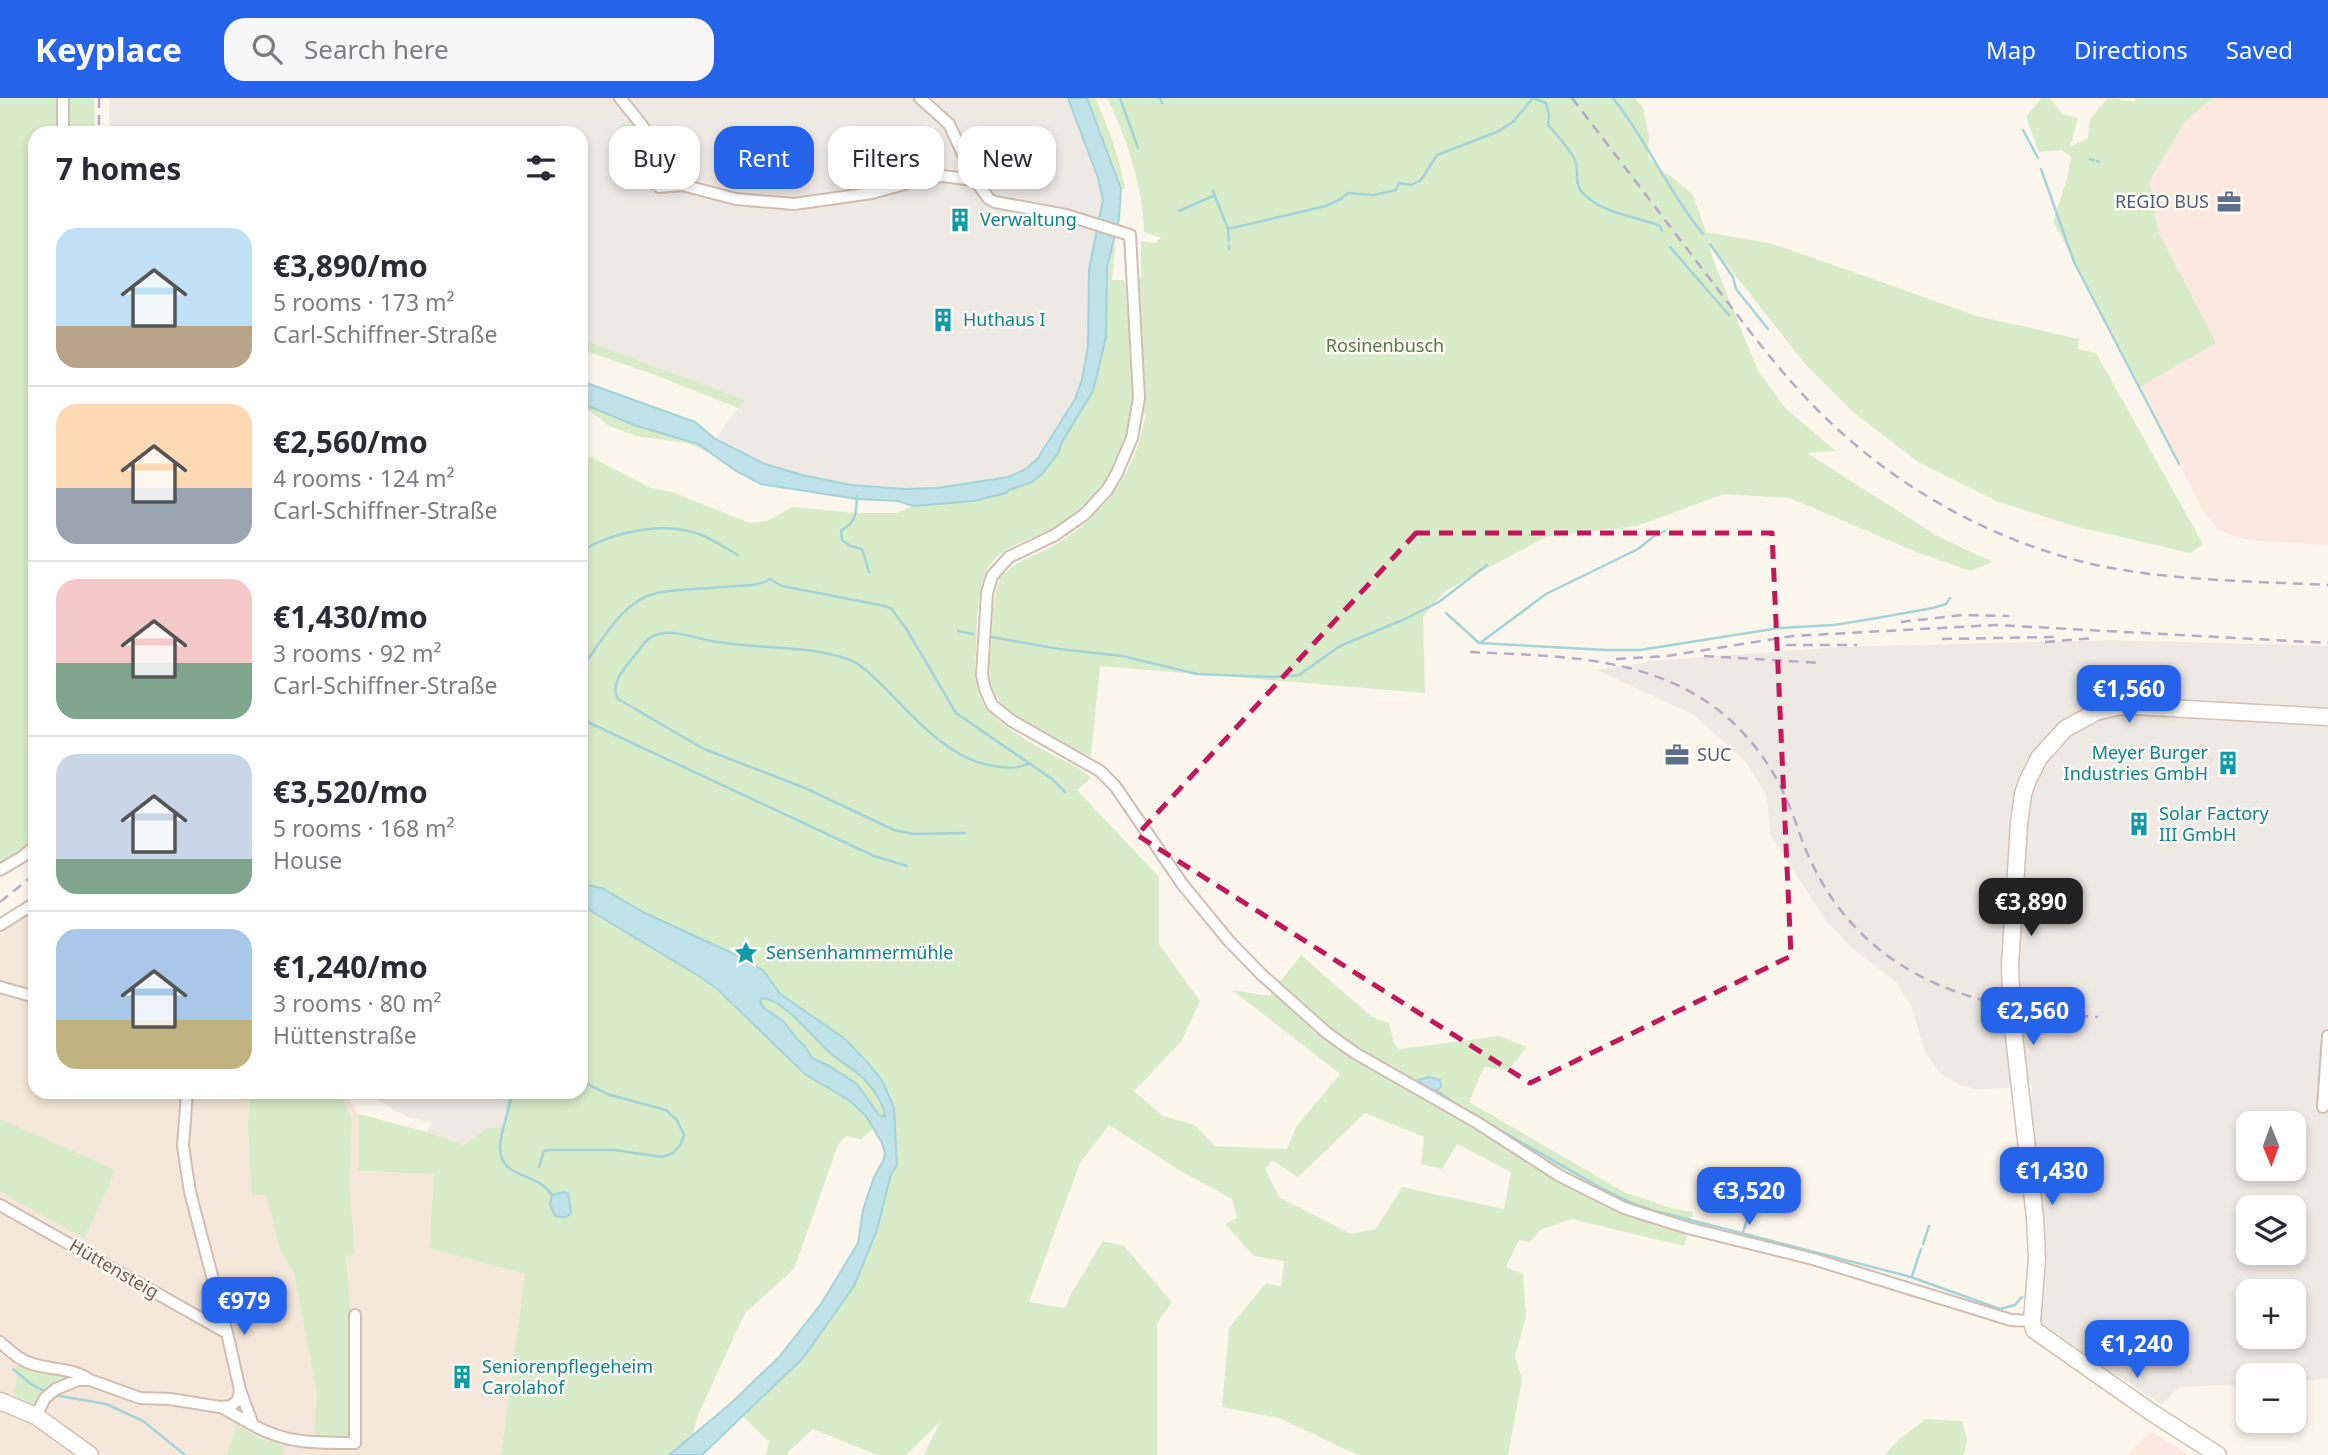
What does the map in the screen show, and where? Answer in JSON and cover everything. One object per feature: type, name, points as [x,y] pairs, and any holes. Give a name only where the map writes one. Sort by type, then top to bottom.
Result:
[{"type":"main road","points":[[2218,1455],[2034,1330],[2032,1321],[2037,1258],[2035,1218],[2013,1029],[2010,965],[2023,794],[2039,758],[2065,729],[2096,712],[2134,706],[2328,717]]},
{"type":"main road","points":[[0,1401],[36,1416],[90,1455]]},
{"type":"street","points":[[63,98],[63,126]]},
{"type":"street","points":[[620,98],[646,130],[667,166],[667,178],[659,187],[682,186],[736,199],[794,204],[872,192],[926,178],[958,178]]},
{"type":"street","points":[[920,98],[949,124],[958,143]]},
{"type":"street","points":[[981,189],[989,200],[995,202],[1066,215],[1130,235],[1139,398],[1132,438],[1107,490],[1085,514],[1055,535],[1009,557],[992,576],[987,593],[982,675],[992,705],[1012,720],[1089,764],[1107,778],[1184,885],[1229,940],[1261,974],[1327,1033],[1355,1053],[1476,1122],[1560,1176],[1592,1193],[1658,1220],[1812,1259],[2011,1320],[2032,1321]]},
{"type":"street","points":[[0,870],[28,851]]},
{"type":"street","points":[[0,925],[28,907]]},
{"type":"street","points":[[0,987],[28,995]]},
{"type":"street","points":[[2323,1107],[2328,1036]]},
{"type":"street","points":[[186,1099],[183,1146],[190,1192],[228,1333],[240,1390],[253,1425]]},
{"type":"street","name":"Hüttensteig","points":[[0,1205],[228,1333]]},
{"type":"street","points":[[0,1342],[26,1362],[81,1373],[90,1380],[140,1398],[170,1399],[220,1407],[272,1435],[292,1440],[355,1443],[355,1315]]},
{"type":"street","points":[[36,1416],[45,1398],[56,1389],[69,1382],[90,1380]]},
{"type":"street","points":[[220,1407],[235,1404],[240,1390]]},
{"type":"highlighted area","points":[[1416,533],[1772,533],[1791,956],[1530,1083],[1137,835]]},
{"type":"shaded area","points":[[109,98],[1068,98],[1098,178],[1103,200],[1089,269],[1088,347],[1079,389],[1038,458],[1026,469],[1009,477],[970,485],[903,489],[851,485],[802,475],[765,464],[715,439],[744,400],[588,342],[588,126],[110,126]]},
{"type":"shaded area","points":[[2213,98],[2328,98],[2328,545],[2249,540],[2229,535],[2216,528],[2202,509],[2140,387],[2216,343],[2158,231],[2150,181],[2185,121]]},
{"type":"shaded area","points":[[2113,640],[2328,646],[2328,1379],[2306,1380],[2306,1363],[2236,1363],[2236,1385],[2179,1387],[2162,1405],[2043,1326],[2040,1320],[2030,1123],[2032,1084],[1975,1089],[1959,1085],[1940,1073],[1925,1052],[1911,1006],[1897,983],[1851,947],[1826,921],[1770,834],[1767,797],[1747,763],[1694,715],[1597,670],[1661,660],[1841,647]]},
{"type":"shaded area","points":[[28,899],[28,1099],[348,1099],[358,1114],[358,1171],[434,1174],[429,1248],[525,1274],[501,1455],[284,1455],[283,1445],[262,1439],[236,1425],[227,1455],[0,1455],[0,918]]},
{"type":"shaded area","points":[[376,1099],[507,1099],[505,1127],[487,1128],[463,1145],[427,1132],[433,1123],[407,1117]]},
{"type":"shaded area","points":[[2151,1431],[2189,1455],[2127,1455]]},
{"type":"green space","points":[[0,98],[94,98],[95,126],[28,126],[28,846],[16,857],[0,862]]},
{"type":"green space","points":[[1087,98],[1095,98],[1105,120],[1125,189],[1121,189]]},
{"type":"green space","name":"Rosinenbusch","points":[[1107,98],[1635,98],[1643,107],[1649,137],[1648,156],[1658,169],[1671,176],[1693,195],[1706,232],[1774,244],[1977,316],[2079,339],[2078,349],[2096,353],[2203,544],[2190,553],[2074,526],[1999,502],[1918,462],[1853,412],[1806,365],[1712,246],[1708,237],[1712,257],[1758,371],[1786,409],[1836,451],[1807,453],[1939,537],[1993,562],[1970,571],[1914,551],[1790,498],[1724,494],[1637,526],[1548,536],[1445,591],[1423,617],[1425,693],[1100,666],[1091,757],[1034,727],[1006,708],[996,696],[991,684],[990,666],[994,602],[1003,571],[1006,573],[1022,561],[1053,546],[1088,521],[1102,506],[1126,473],[1146,413],[1143,413],[1144,378],[1138,282],[1141,278],[1141,241],[1155,243],[1161,238],[1144,232],[1141,197],[1133,163]]},
{"type":"green space","points":[[2041,98],[2050,98],[2062,114],[2078,118],[2070,147],[2088,138],[2090,119],[2108,98],[2135,102],[2136,98],[2213,98],[2185,121],[2150,181],[2158,231],[2216,343],[2140,387],[2053,221],[2067,179],[2071,157],[2062,150],[2039,152],[2026,117]]},
{"type":"green space","points":[[630,121],[634,126],[621,126]]},
{"type":"green space","points":[[1116,239],[1112,280],[1124,280],[1125,283],[1131,349],[1132,393],[1126,437],[1107,478],[1084,505],[1055,527],[1005,551],[989,566],[981,586],[977,614],[975,668],[982,701],[993,715],[1023,737],[1091,778],[1077,790],[1159,877],[1159,944],[1200,1001],[1181,1042],[1134,1091],[1163,1116],[1195,1125],[1215,1146],[1287,1149],[1296,1127],[1340,1074],[1232,990],[1269,996],[1301,955],[1372,1017],[1389,1023],[1394,1044],[1399,1049],[1500,1036],[1527,1047],[1508,1070],[1484,1067],[1469,1102],[1624,1192],[1671,1208],[1693,1212],[1684,1246],[1572,1219],[1540,1230],[1530,1242],[1519,1240],[1506,1267],[1523,1274],[1526,1317],[1515,1356],[1522,1379],[1508,1455],[1358,1455],[1279,1418],[1222,1407],[1229,1328],[1266,1283],[1281,1287],[1284,1261],[1254,1256],[1225,1224],[1237,1218],[1232,1199],[1179,1170],[1109,1125],[1080,1163],[1029,1302],[1065,1308],[1103,1241],[1124,1246],[1172,1302],[1157,1323],[1157,1455],[924,1455],[940,1422],[906,1455],[877,1455],[813,1429],[788,1455],[766,1455],[769,1442],[743,1416],[803,1358],[854,1286],[877,1231],[891,1174],[897,1166],[894,1108],[883,1082],[868,1063],[844,1038],[780,994],[770,977],[738,956],[643,912],[602,888],[588,885],[588,456],[651,488],[672,492],[750,523],[767,521],[793,507],[855,513],[897,513],[913,506],[974,501],[1006,493],[1031,482],[1043,473],[1058,453],[1093,391],[1106,337],[1107,267]],"holes":[[[1365,1113],[1424,1137],[1421,1164],[1442,1169],[1457,1144],[1511,1172],[1504,1209],[1402,1187],[1376,1229],[1351,1234],[1279,1197],[1265,1169],[1272,1160],[1298,1177]]]},
{"type":"green space","points":[[588,342],[745,400],[738,408],[588,351]]},
{"type":"green space","points":[[588,406],[637,426],[698,444],[715,454],[686,443],[636,436],[609,426],[588,410]]},
{"type":"green space","points":[[588,909],[702,978],[805,1073],[850,1101],[874,1128],[861,1139],[846,1136],[838,1145],[794,1269],[745,1313],[697,1417],[693,1435],[669,1455],[501,1455],[525,1274],[429,1248],[434,1174],[358,1171],[358,1114],[427,1132],[463,1145],[487,1128],[505,1127],[507,1099],[588,1099]]},
{"type":"green space","points":[[762,998],[788,1012],[829,1052],[864,1079],[878,1097],[885,1117],[879,1115],[857,1084],[812,1058],[783,1021],[764,1008],[760,1001]]},
{"type":"green space","points":[[250,1099],[343,1099],[352,1119],[349,1183],[355,1255],[346,1256],[351,1322],[351,1441],[314,1440],[317,1393],[294,1272],[281,1252],[266,1195],[252,1196],[248,1126]]},
{"type":"green space","points":[[0,1119],[116,1170],[84,1238],[0,1192]]},
{"type":"green space","points":[[18,1366],[73,1376],[33,1404],[14,1396],[17,1375],[12,1370]]},
{"type":"green space","points":[[1926,1419],[1962,1421],[1967,1439],[1964,1455],[1885,1455],[1898,1440]]},
{"type":"green space","points":[[236,1424],[261,1439],[284,1445],[284,1455],[227,1455]]},
{"type":"water","points":[[1068,98],[1087,98],[1121,189],[1119,219],[1107,267],[1106,337],[1093,391],[1058,453],[1043,473],[1032,482],[1006,493],[974,501],[913,506],[898,501],[857,499],[761,484],[736,471],[698,444],[637,426],[588,406],[588,384],[695,422],[715,439],[765,464],[851,485],[903,489],[937,488],[1009,477],[1026,469],[1038,458],[1075,399],[1082,379],[1088,347],[1089,269],[1103,200],[1098,178]]},
{"type":"water","points":[[588,885],[602,888],[643,912],[764,971],[780,994],[844,1038],[883,1082],[894,1108],[897,1166],[891,1174],[877,1230],[854,1286],[803,1358],[702,1455],[669,1455],[729,1405],[779,1357],[821,1304],[858,1243],[863,1210],[885,1154],[882,1143],[866,1116],[850,1101],[805,1074],[717,989],[588,909]],"holes":[[[762,998],[780,1005],[829,1052],[864,1079],[878,1097],[885,1117],[879,1115],[857,1084],[812,1058],[783,1021],[764,1008],[760,1001]]]},
{"type":"water","points":[[1429,1077],[1440,1080],[1441,1086],[1438,1090],[1429,1089],[1418,1080]]},
{"type":"water","points":[[568,1193],[571,1213],[562,1218],[555,1216],[550,1204],[552,1195]]},
{"type":"waterway","points":[[1120,98],[1138,148]]},
{"type":"waterway","points":[[1160,98],[1162,103]]},
{"type":"waterway","points":[[1228,229],[1326,206],[1348,193],[1374,195],[1396,190],[1399,183],[1411,185],[1421,180],[1437,155],[1497,132],[1513,122],[1533,98],[1546,103],[1548,125],[1575,160],[1581,191],[1607,209],[1660,226],[1662,231]]},
{"type":"waterway","points":[[1613,98],[1703,234]]},
{"type":"waterway","points":[[2023,130],[2038,158]]},
{"type":"waterway","points":[[2090,159],[2094,160]]},
{"type":"waterway","points":[[2041,169],[2074,262],[2179,464]]},
{"type":"waterway","points":[[1213,191],[1228,229],[1229,241]]},
{"type":"waterway","points":[[1179,211],[1215,195]]},
{"type":"waterway","points":[[1710,244],[1733,277],[1736,289],[1768,329]]},
{"type":"waterway","points":[[1670,247],[1729,315]]},
{"type":"waterway","points":[[857,496],[855,516],[850,524],[841,530],[842,540],[850,546],[862,549],[869,572]]},
{"type":"waterway","points":[[588,547],[625,533],[657,528],[689,531],[704,536],[738,555]]},
{"type":"waterway","points":[[1480,643],[1546,594],[1638,549],[1665,531]]},
{"type":"waterway","points":[[992,637],[1059,649],[1122,656],[1197,674],[1275,677],[1299,675],[1340,646],[1439,602],[1487,565]]},
{"type":"waterway","points":[[588,659],[623,613],[633,604],[657,593],[753,585],[770,579],[782,586],[891,608],[956,713],[1052,779],[1065,792]]},
{"type":"waterway","points":[[1446,613],[1479,643],[1640,650],[1779,628],[1834,625],[1877,618],[1933,608],[1946,604],[1950,598]]},
{"type":"waterway","points":[[958,631],[973,634]]},
{"type":"waterway","points":[[965,833],[913,834],[894,830],[805,788],[704,749],[618,699],[618,680],[625,667],[648,640],[665,633],[724,643],[799,649],[834,655],[864,668],[933,735],[962,755],[994,766],[1017,767],[1030,763]]},
{"type":"waterway","points":[[588,722],[874,856],[907,866]]},
{"type":"waterway","points":[[539,1167],[544,1151],[614,1150],[662,1157],[673,1153],[681,1144],[684,1135],[677,1120],[666,1110],[610,1095],[588,1084]]},
{"type":"waterway","points":[[1437,1091],[1601,1188],[1634,1204],[1911,1277],[2000,1309],[2015,1305],[2022,1297]]},
{"type":"waterway","points":[[510,1099],[501,1139],[501,1157],[512,1170],[537,1182],[552,1195]]},
{"type":"waterway","points":[[1755,1197],[1762,1178]]},
{"type":"waterway","points":[[1743,1232],[1753,1202]]},
{"type":"waterway","points":[[1923,1244],[1929,1226]]},
{"type":"waterway","points":[[1912,1276],[1921,1249]]},
{"type":"waterway","points":[[13,1369],[31,1384],[48,1393]]},
{"type":"waterway","points":[[54,1395],[106,1404],[143,1421],[185,1455]]},
{"type":"railway","points":[[99,98],[99,126]]},
{"type":"railway","points":[[1572,98],[1780,369],[1837,429],[1903,481],[1939,503],[2015,540],[2096,565],[2183,577],[2328,585]]},
{"type":"railway","points":[[1901,622],[1962,615],[2009,616]]},
{"type":"railway","points":[[1616,659],[1667,656],[1793,636],[1996,625],[2328,643]]},
{"type":"railway","points":[[1942,639],[2054,637]]},
{"type":"railway","points":[[2045,642],[2094,638]]},
{"type":"railway","points":[[1786,645],[1857,645]]},
{"type":"railway","points":[[1470,652],[1590,660],[1647,673],[1701,698],[1729,719],[1753,744],[1781,787],[1809,857],[1832,898],[1860,932],[1892,959],[1928,980],[1967,995],[2009,1006],[2098,1017]]},
{"type":"railway","points":[[1704,656],[1822,663]]},
{"type":"railway","points":[[0,902],[28,880]]},
{"type":"place","name":"REGIO BUS","points":[[2229,202]]},
{"type":"place","name":"Verwaltung","points":[[960,220]]},
{"type":"place","name":"Huthaus I","points":[[943,320]]},
{"type":"place","name":"SUC","points":[[1677,755]]},
{"type":"place","name":"Meyer Burger Industries GmbH","points":[[2228,763]]},
{"type":"place","name":"Solar Factory III GmbH","points":[[2139,824]]},
{"type":"place","name":"Sensenhammermühle","points":[[746,953]]},
{"type":"place","name":"Seniorenpflegeheim Carolahof","points":[[462,1377]]}]
